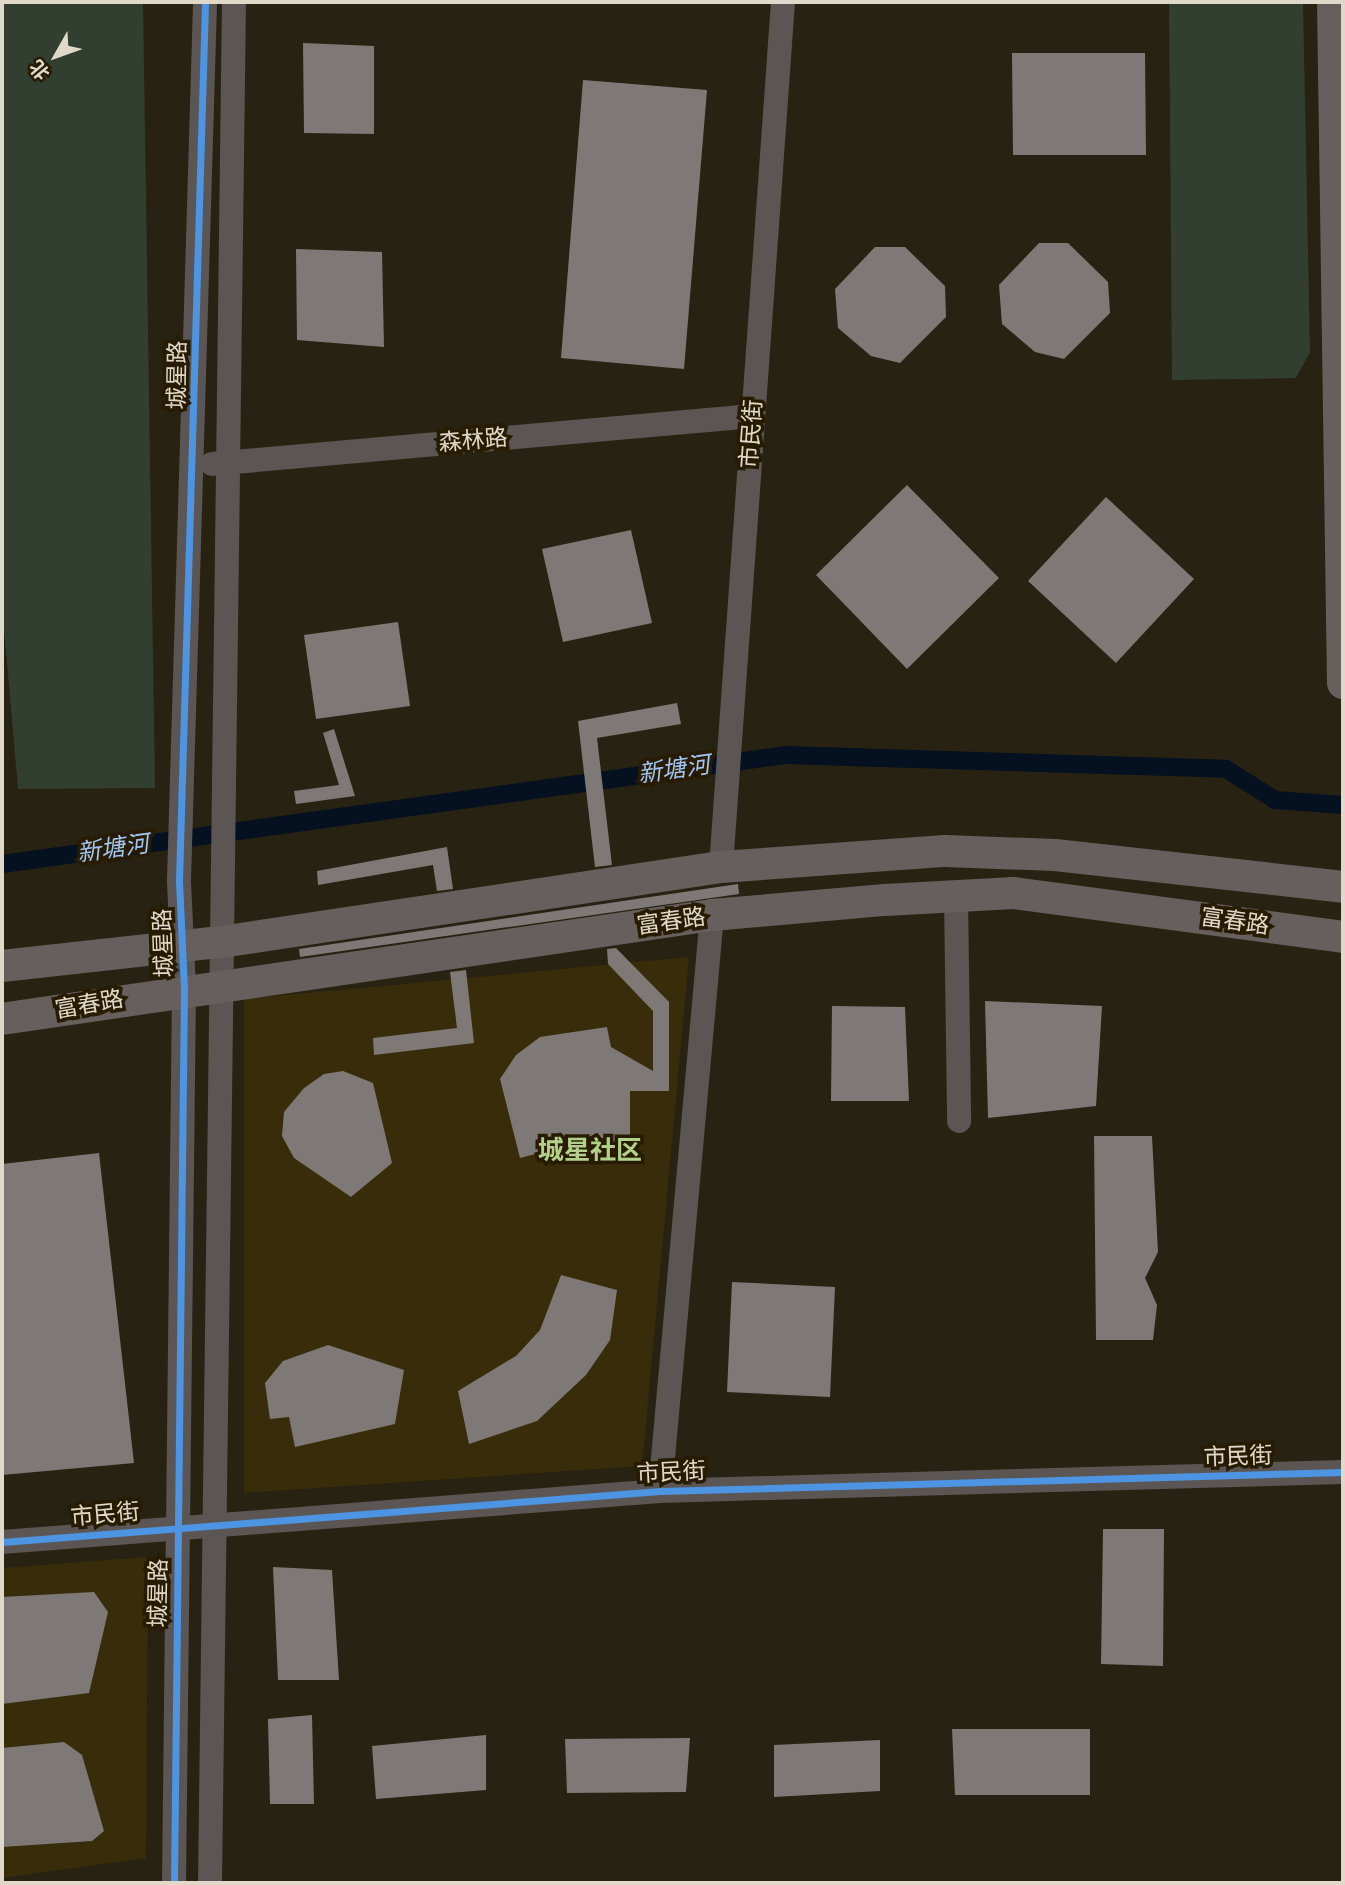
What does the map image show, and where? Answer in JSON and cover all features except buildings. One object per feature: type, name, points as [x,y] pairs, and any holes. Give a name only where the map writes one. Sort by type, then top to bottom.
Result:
[{"type":"main road","points":[[1333,2],[1343,683]]},
{"type":"main road","name":"富春路","points":[[2,966],[183,944],[221,942],[721,867],[945,852],[1055,855],[1343,887]]},
{"type":"main road","name":"富春路","points":[[2,1019],[184,988],[712,915],[956,896],[1014,893],[1343,937]]},
{"type":"street","name":"城星路","points":[[174,1883],[184,988],[180,880],[181,805],[194,466],[205,2]]},
{"type":"street","points":[[210,1883],[223,984],[220,878],[224,802],[226,462],[234,2]]},
{"type":"street","name":"市民街","points":[[721,867],[783,2]]},
{"type":"street","name":"森林路","points":[[194,466],[753,416]]},
{"type":"street","points":[[956,896],[959,1121]]},
{"type":"street","name":"市民街","points":[[660,1491],[712,915]]},
{"type":"street","name":"市民街","points":[[2,1542],[660,1491],[1343,1472]]},
{"type":"shaded area","points":[[689,957],[642,1466],[244,1493],[244,999]]},
{"type":"shaded area","points":[[148,1557],[146,1858],[2,1878],[2,1568]]},
{"type":"green space","points":[[2,2],[143,2],[155,788],[18,789],[2,605]]},
{"type":"green space","points":[[1169,2],[1303,2],[1310,352],[1296,378],[1172,380]]},
{"type":"waterway","name":"新塘河","points":[[2,864],[786,755],[1226,769],[1275,800],[1343,805]]},
{"type":"cycle path","points":[[174,1883],[184,988],[179,880],[205,2]]},
{"type":"cycle path","points":[[2,1542],[660,1491],[1343,1472]]},
{"type":"district","name":"城星社区","points":[[590,1151]]}]
